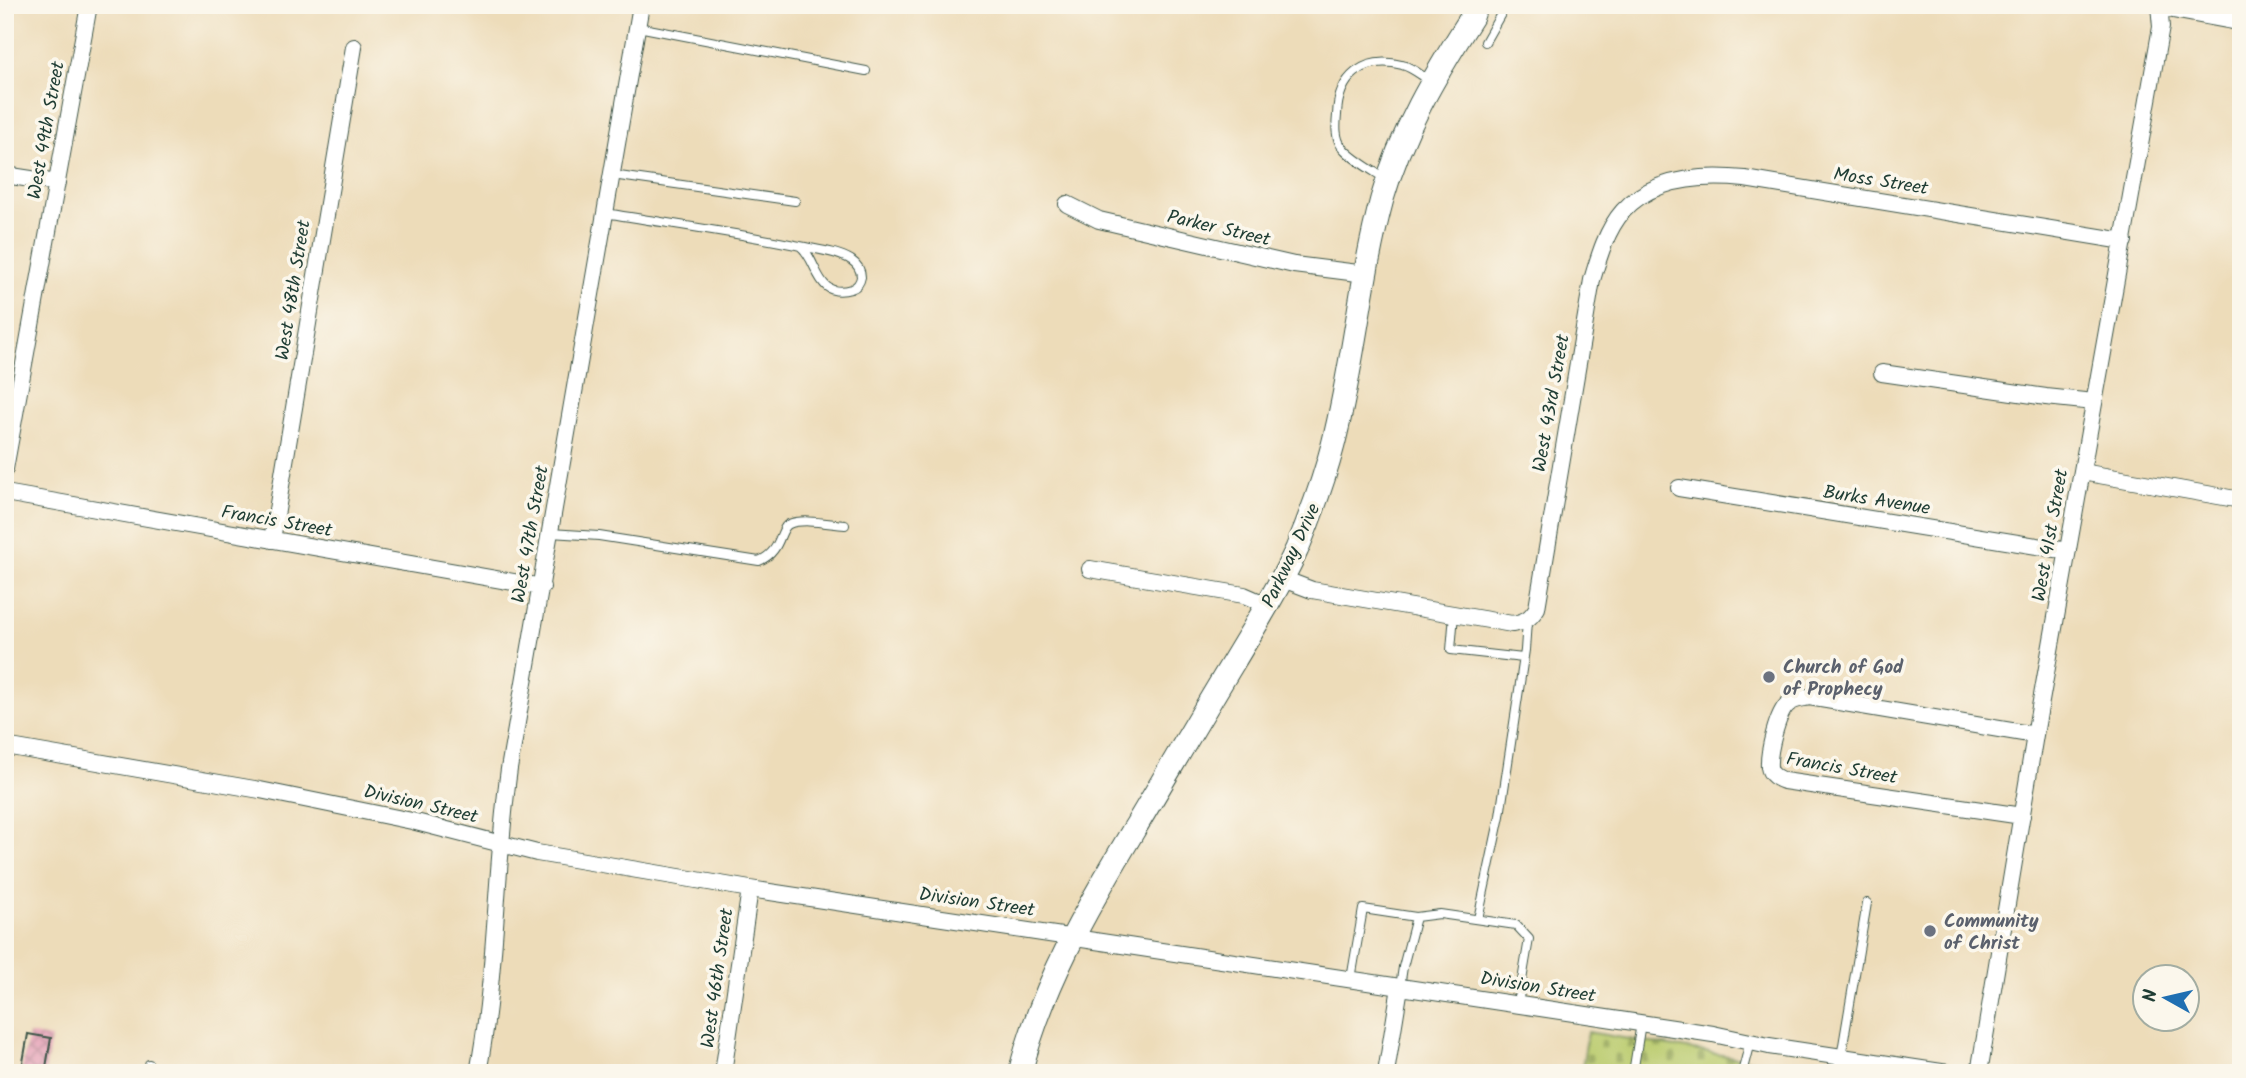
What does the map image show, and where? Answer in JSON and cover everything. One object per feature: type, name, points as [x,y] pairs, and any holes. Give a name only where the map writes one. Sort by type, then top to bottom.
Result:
[{"type":"street","name":"West 49th Street","points":[[6,459],[89,5]]},
{"type":"street","name":"West 47th Street","points":[[478,1073],[491,983],[509,769],[641,5]]},
{"type":"street","name":"Parkway Drive","points":[[1020,1073],[1040,1008],[1060,960],[1096,894],[1283,579],[1320,492],[1333,445],[1366,274],[1388,181],[1403,139],[1432,82],[1472,17],[1476,5]]},
{"type":"street","name":"West 41st Street","points":[[1979,1073],[2035,735],[2161,27],[2158,5]]},
{"type":"street","points":[[2165,5],[2241,19]]},
{"type":"street","name":"West 48th Street","points":[[272,540],[354,47]]},
{"type":"street","points":[[5,175],[57,183]]},
{"type":"street","name":"Moss Street","points":[[1634,201],[1657,187],[1676,182],[1726,177],[2124,241]]},
{"type":"street","name":"West 43rd Street","points":[[1527,621],[1537,608],[1592,280],[1612,227],[1634,201]]},
{"type":"street","name":"Parker Street","points":[[1067,204],[1099,220],[1294,265],[1366,274]]},
{"type":"street","points":[[1882,373],[2094,402]]},
{"type":"street","points":[[2082,472],[2241,500]]},
{"type":"street","name":"Burks Avenue","points":[[1679,488],[2068,551]]},
{"type":"street","name":"Francis Street","points":[[5,493],[541,587]]},
{"type":"street","points":[[1090,569],[1244,595],[1267,605]]},
{"type":"street","points":[[1283,579],[1312,590],[1512,624],[1527,621]]},
{"type":"street","name":"Francis Street","points":[[2022,816],[1784,782],[1774,776],[1769,768],[1776,726],[1786,706],[1794,700],[1808,697],[2035,735]]},
{"type":"street","name":"Division Street","points":[[5,746],[260,790],[412,821],[537,853],[750,889],[1518,1004],[1948,1073]]},
{"type":"street","name":"West 46th Street","points":[[723,1073],[750,889]]},
{"type":"street","points":[[1386,1073],[1400,987]]},
{"type":"lane","points":[[1485,42],[1506,5]]},
{"type":"lane","points":[[638,27],[866,71]]},
{"type":"lane","points":[[1388,181],[1341,145],[1336,131],[1336,118],[1343,87],[1352,73],[1365,66],[1385,63],[1404,65],[1432,82]]},
{"type":"lane","points":[[611,175],[796,201]]},
{"type":"lane","points":[[605,214],[800,246],[850,259],[860,271],[861,281],[856,287],[847,290],[828,287],[821,282],[809,256],[800,246]]},
{"type":"lane","points":[[550,533],[598,536],[759,561],[776,549],[783,528],[788,524],[845,525]]},
{"type":"lane","points":[[1454,614],[1451,650],[1523,658]]},
{"type":"lane","points":[[1478,919],[1500,816],[1527,621]]},
{"type":"lane","points":[[1841,1057],[1867,903]]},
{"type":"lane","points":[[1351,979],[1363,909],[1416,917],[1440,914],[1478,919],[1516,925],[1529,939],[1518,1004]]},
{"type":"lane","points":[[1400,987],[1416,917]]},
{"type":"lane","points":[[1633,1073],[1641,1023]]},
{"type":"lane","points":[[1742,1073],[1750,1042]]},
{"type":"green space","points":[[1588,1032],[1826,1073],[1581,1073]]},
{"type":"building","points":[[28,1034],[51,1038],[45,1073],[21,1073]]},
{"type":"place","name":"Church of God of Prophecy","points":[[1769,677]]},
{"type":"place","name":"Community of Christ","points":[[1930,931]]}]
